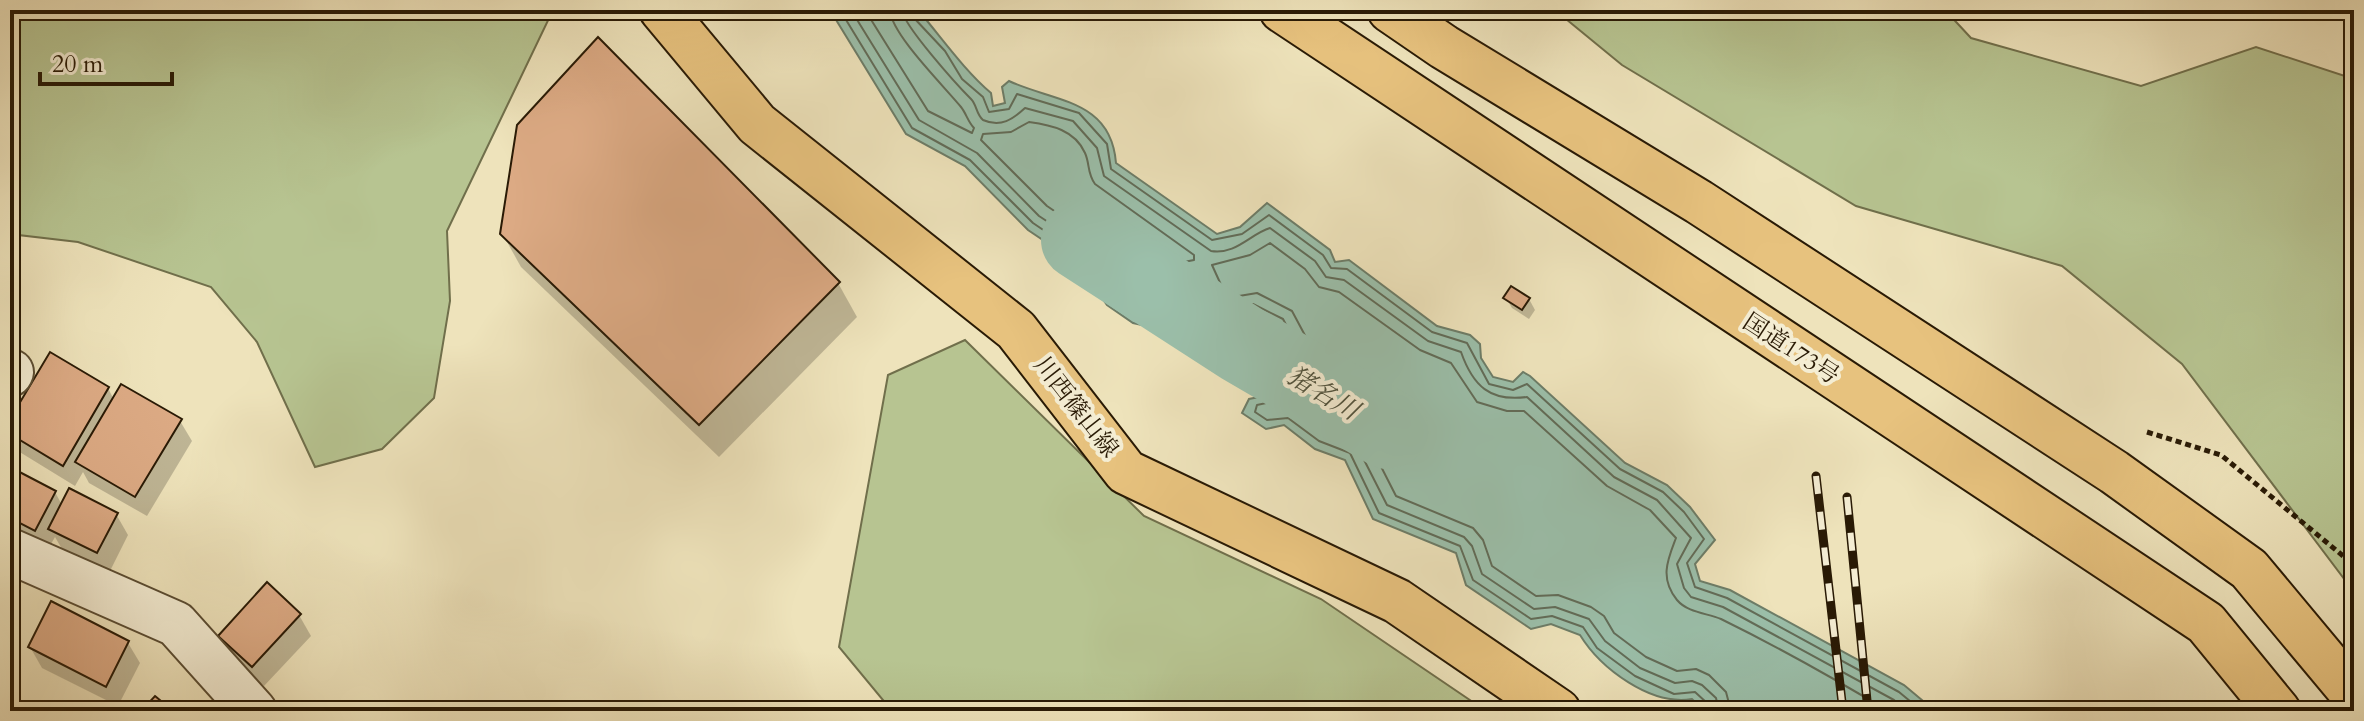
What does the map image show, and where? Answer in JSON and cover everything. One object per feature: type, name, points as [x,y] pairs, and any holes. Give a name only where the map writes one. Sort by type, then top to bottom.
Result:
[{"type":"main road","name":"川西篠山線","points":[[662,10],[757,124],[1016,330],[1126,472],[1397,601],[1558,711]]},
{"type":"main road","name":"国道173号","points":[[1282,10],[2206,623],[2278,711]]},
{"type":"main road","points":[[1390,10],[1699,202],[2114,472],[2249,569],[2354,695]]},
{"type":"street","points":[[10,551],[176,624],[254,711]]},
{"type":"path","points":[[2147,432],[2221,455],[2354,565]]},
{"type":"shaded area","points":[[10,10],[553,10],[447,231],[450,301],[434,398],[382,449],[315,467],[257,342],[211,287],[78,242],[10,234]]},
{"type":"shaded area","points":[[1555,10],[1945,10],[1971,38],[2141,86],[2256,47],[2354,79],[2354,592],[2182,364],[2062,266],[1856,206],[1622,65]]},
{"type":"shaded area","points":[[965,340],[1144,516],[1321,599],[1486,711],[892,711],[839,647],[888,375]]},
{"type":"water","points":[[830,10],[918,10],[962,64],[991,93],[993,106],[1005,103],[1002,87],[1009,81],[1061,99],[1092,114],[1104,126],[1112,142],[1116,163],[1217,234],[1240,227],[1267,203],[1330,250],[1335,262],[1349,260],[1437,326],[1470,335],[1480,344],[1481,358],[1493,377],[1513,382],[1523,372],[1530,376],[1625,463],[1667,485],[1690,507],[1715,540],[1695,564],[1700,581],[1730,590],[1904,685],[1935,711],[1704,711],[1692,699],[1660,697],[1628,682],[1601,660],[1580,635],[1551,624],[1531,629],[1466,585],[1456,553],[1373,519],[1345,460],[1315,449],[1284,425],[1266,429],[1242,413],[1249,399],[1290,391],[1295,380],[1291,367],[1281,372],[1274,365],[1282,352],[1269,330],[1251,322],[1218,334],[1202,326],[1193,294],[1185,291],[1152,318],[1151,327],[1133,323],[1107,305],[1077,263],[1028,230],[965,166],[906,134]]},
{"type":"building","points":[[598,37],[840,282],[699,425],[500,234],[517,125]]},
{"type":"building","points":[[1511,286],[1530,298],[1522,310],[1503,298]]},
{"type":"building","points":[[50,352],[109,387],[63,466],[10,434],[10,419]]},
{"type":"building","points":[[121,384],[182,419],[135,497],[75,462]]},
{"type":"building","points":[[10,467],[56,491],[35,531],[10,518]]},
{"type":"building","points":[[69,488],[118,513],[97,553],[48,529]]},
{"type":"building","points":[[267,582],[301,614],[252,667],[218,636]]},
{"type":"building","points":[[51,601],[129,641],[106,687],[28,647]]},
{"type":"building","points":[[155,696],[173,711],[141,711]]},
{"type":"waterway","name":"猪名川","points":[[1081,240],[1242,344],[1388,429]]},
{"type":"railway","points":[[1816,476],[1843,711]]},
{"type":"railway","points":[[1847,497],[1868,711]]}]
